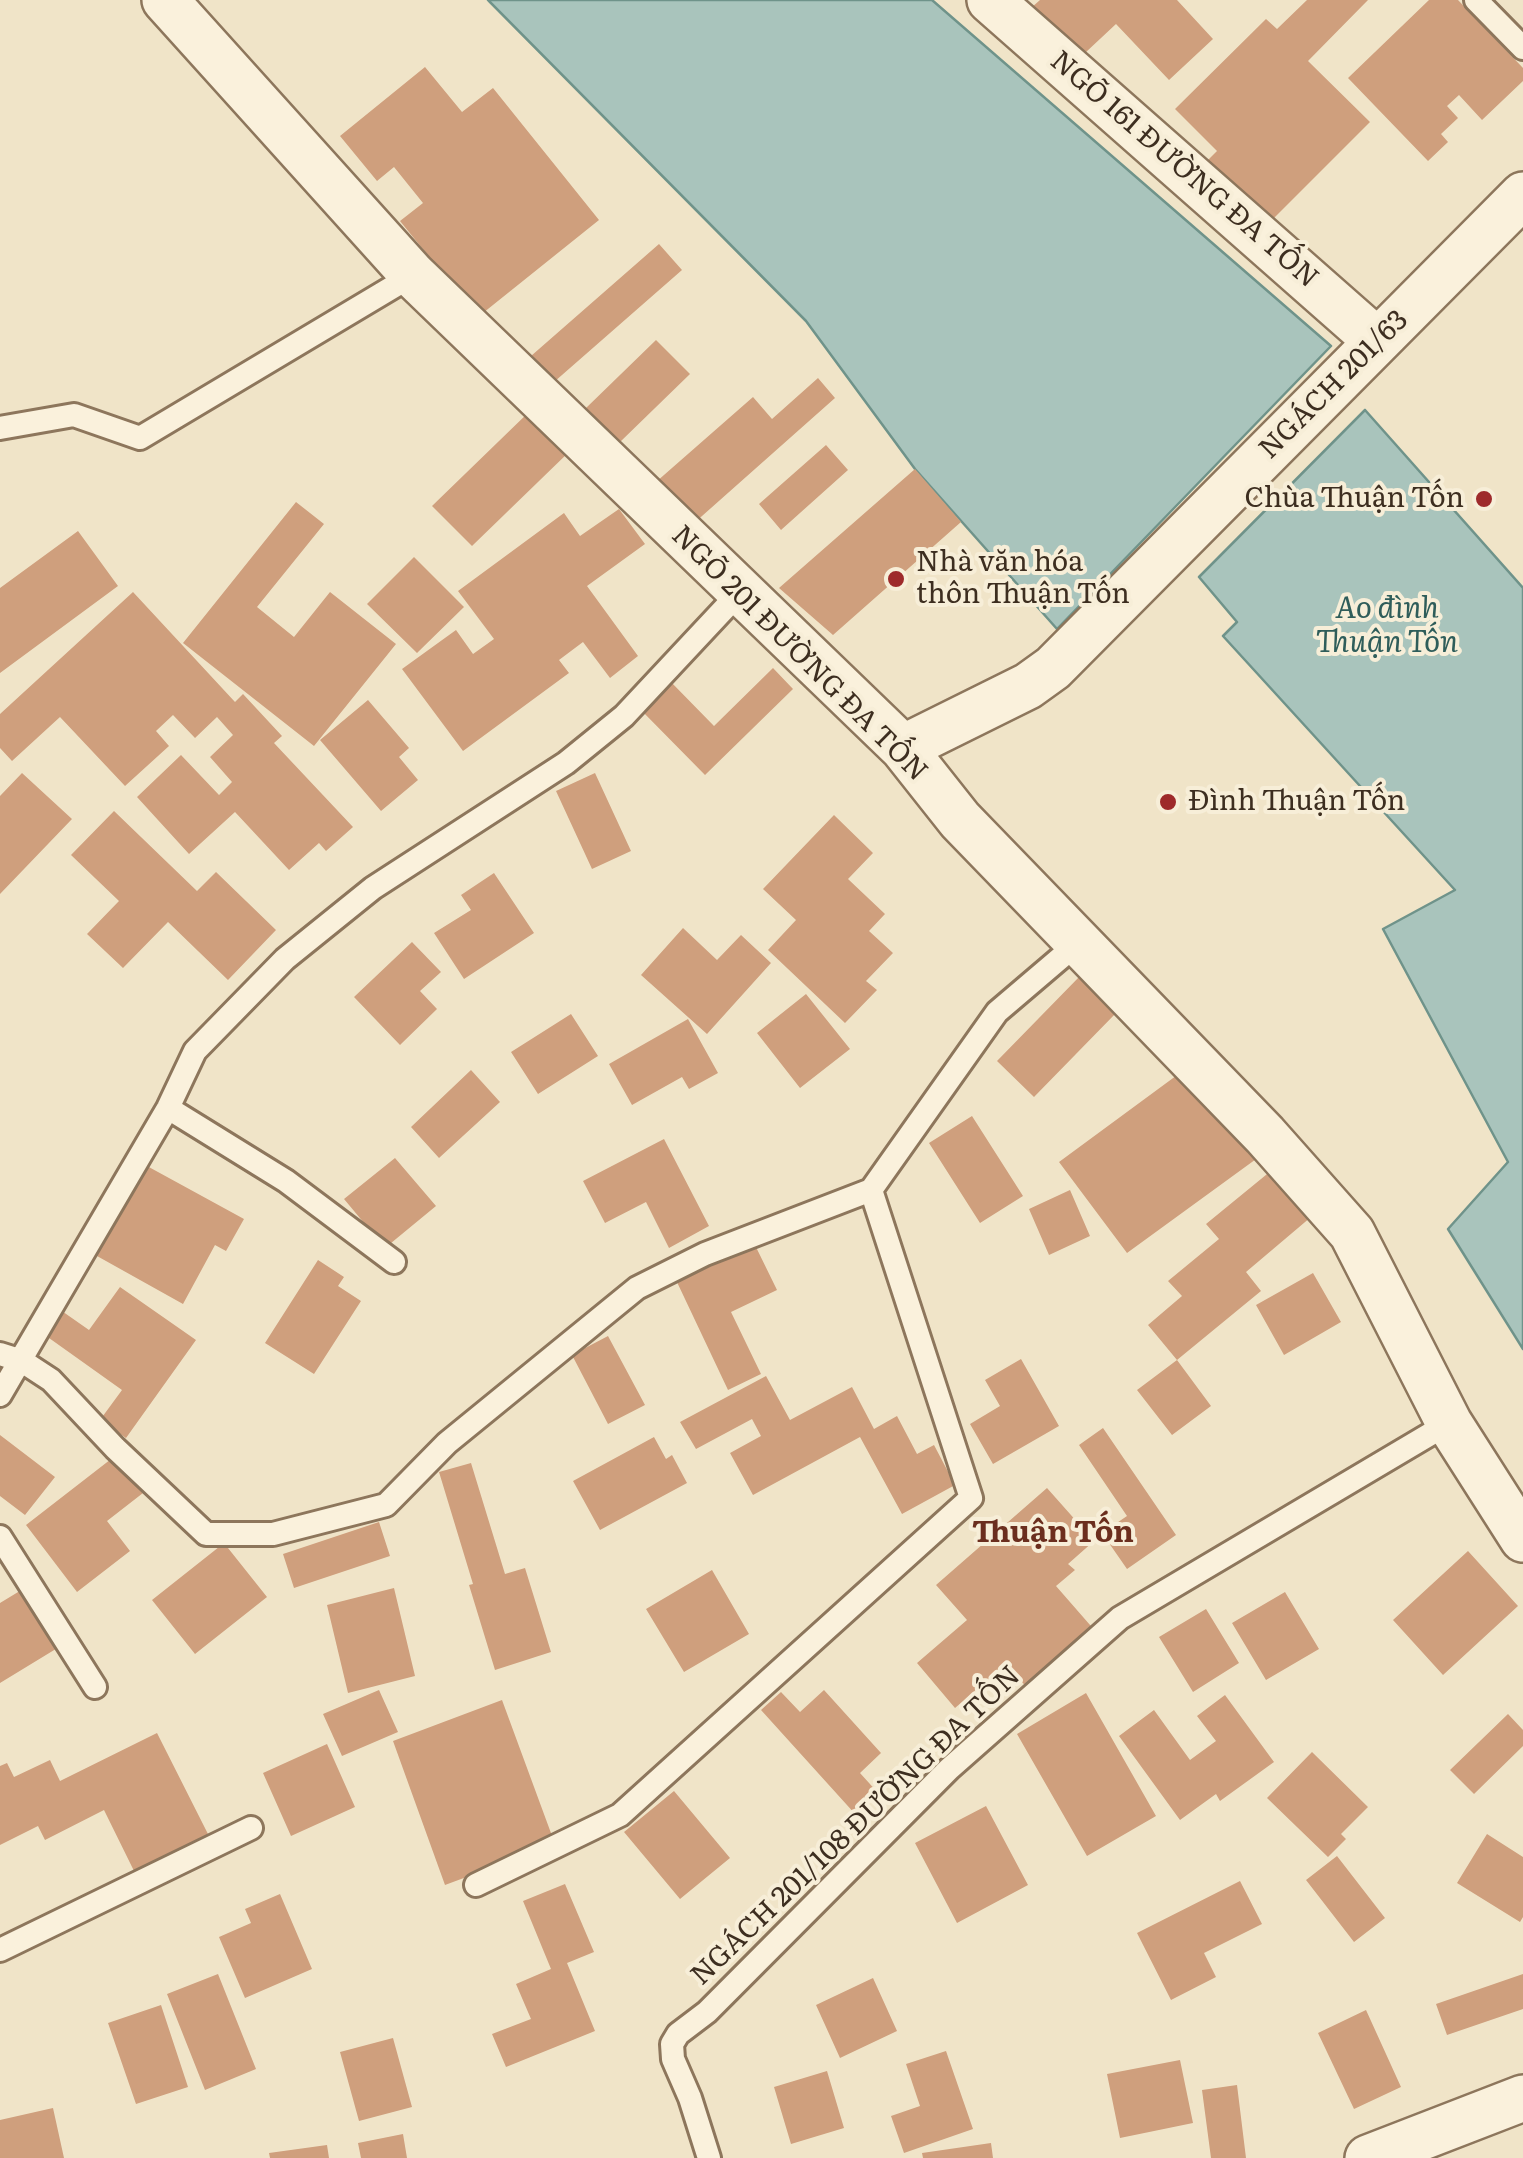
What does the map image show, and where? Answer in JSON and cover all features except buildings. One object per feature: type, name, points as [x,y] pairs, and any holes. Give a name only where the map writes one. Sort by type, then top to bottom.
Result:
[{"type":"street","name":"NGÕ 201 ĐƯỜNG ĐA TỐN","points":[[165,0],[412,275],[903,748],[960,820],[1265,1136],[1352,1233],[1448,1423],[1523,1539]]},
{"type":"street","name":"NGÕ 161 ĐƯỜNG ĐA TỐN","points":[[997,2],[1377,341]]},
{"type":"street","name":"NGÁCH 201/63","points":[[903,748],[1028,686],[1052,668],[1523,194]]},
{"type":"street","points":[[1368,2158],[1523,2098]]},
{"type":"lane","points":[[1476,0],[1523,48]]},
{"type":"lane","points":[[0,428],[74,416],[140,438],[412,275]]},
{"type":"lane","points":[[0,1396],[11,1357],[168,1108],[196,1051],[285,960],[372,888],[566,763],[624,716],[739,593]]},
{"type":"lane","points":[[11,1357],[51,1380],[115,1448],[206,1534],[273,1534],[386,1506],[446,1443],[638,1288],[704,1254],[870,1190],[997,1012],[1078,943]]},
{"type":"lane","points":[[168,1108],[286,1181],[394,1262]]},
{"type":"lane","points":[[476,1885],[620,1815],[971,1498],[870,1190]]},
{"type":"lane","name":"NGÁCH 201/108 ĐƯỜNG ĐA TỐN","points":[[708,2158],[674,2059],[672,2044],[678,2034],[707,2012],[949,1769],[1120,1618],[1448,1423]]},
{"type":"lane","points":[[0,1536],[95,1687]]},
{"type":"lane","points":[[0,1950],[251,1828]]},
{"type":"water","points":[[488,0],[932,0],[1331,346],[1057,629],[915,469],[806,321]]},
{"type":"water","name":"Ao đình Thuận Tốn","points":[[1365,410],[1523,588],[1523,1349],[1448,1229],[1508,1162],[1383,929],[1455,890],[1223,636],[1237,622],[1199,577]]},
{"type":"place","name":"Chùa Thuận Tốn","points":[[1484,499]]},
{"type":"place","name":"Nhà văn hóa thôn Thuận Tốn","points":[[896,579]]},
{"type":"place","name":"Đình Thuận Tốn","points":[[1168,802]]},
{"type":"district","name":"Thuận Tốn","points":[[1053,1533]]}]
